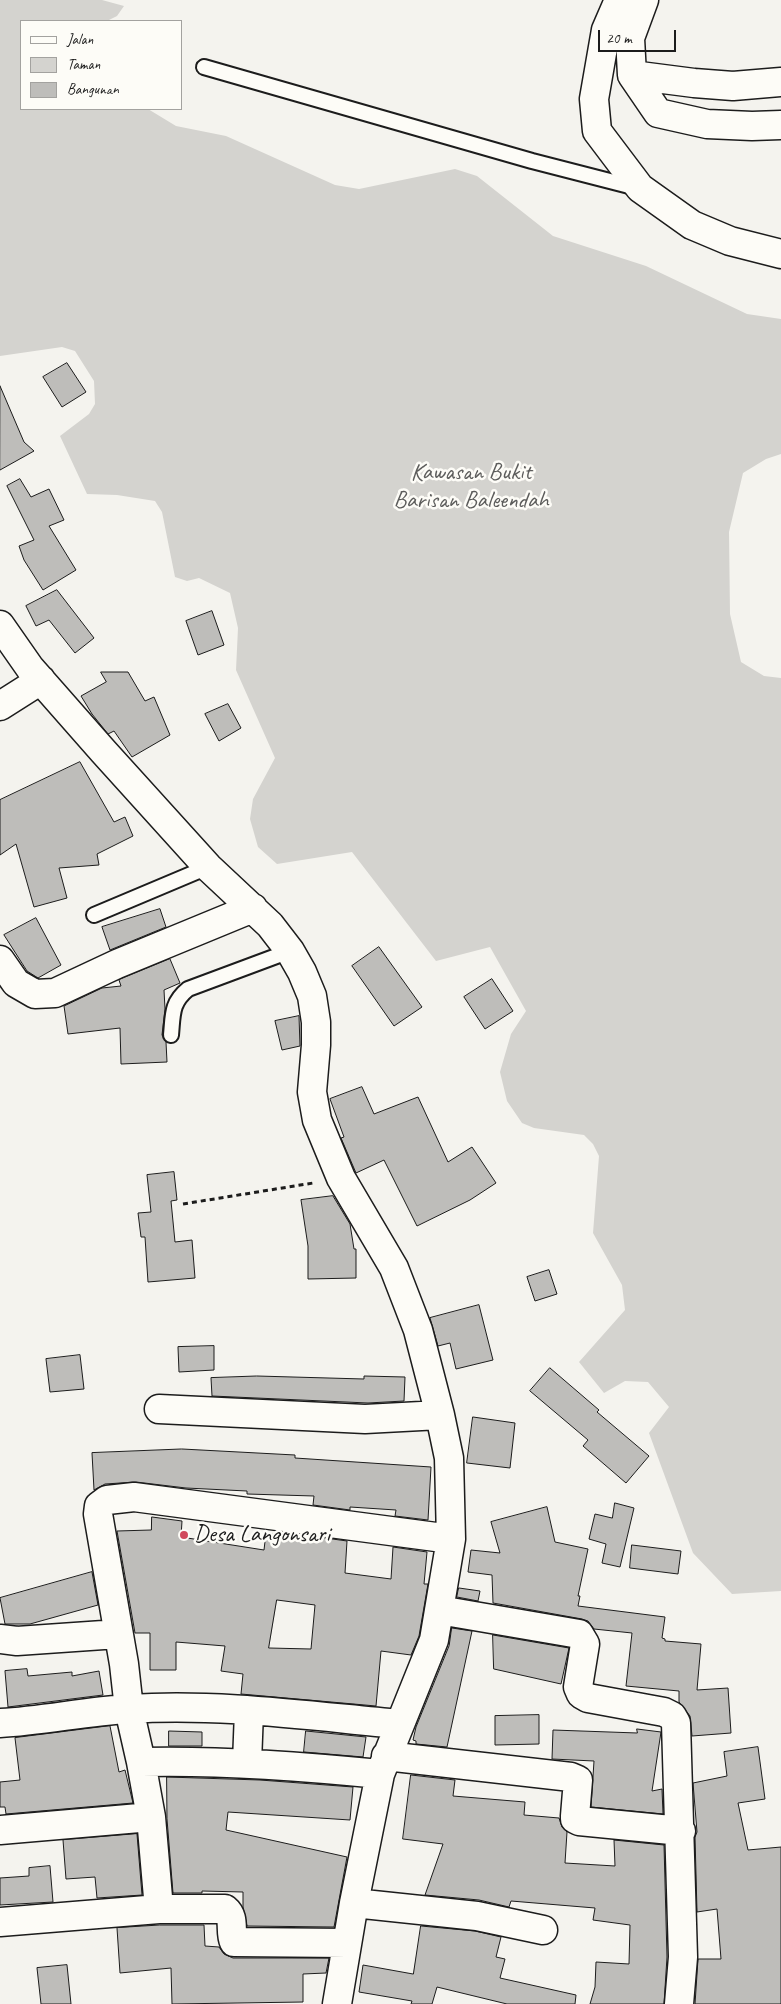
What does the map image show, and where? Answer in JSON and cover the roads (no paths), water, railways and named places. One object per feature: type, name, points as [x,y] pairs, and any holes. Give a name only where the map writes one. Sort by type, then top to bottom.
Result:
[{"type":"street","points":[[619,0],[618,34],[632,75],[658,113],[707,124],[781,125]]},
{"type":"street","points":[[644,0],[618,34],[594,99],[597,131],[640,188],[692,225],[730,241],[781,254]]},
{"type":"street","points":[[632,75],[733,86],[781,82]]},
{"type":"street","points":[[0,625],[30,668],[208,867],[270,925],[290,951],[302,972],[312,996],[316,1045],[312,1092],[317,1120],[341,1178],[394,1268],[418,1330],[440,1415],[449,1458],[451,1538],[434,1640],[383,1765],[354,1903],[337,2004]]},
{"type":"street","points":[[0,706],[41,680]]},
{"type":"street","points":[[0,960],[16,983],[35,994],[55,993],[117,964],[253,908]]},
{"type":"street","points":[[160,1409],[365,1420],[440,1415]]},
{"type":"street","points":[[159,1909],[151,1817],[141,1762],[128,1709],[124,1664],[98,1514],[99,1506],[107,1500],[134,1497],[451,1538]]},
{"type":"street","points":[[439,1610],[579,1634],[585,1644],[578,1687],[581,1694],[588,1698],[664,1712],[672,1716],[676,1723],[681,1831],[684,1957],[679,2004]]},
{"type":"street","points":[[0,1639],[17,1642],[118,1634]]},
{"type":"street","points":[[0,1723],[128,1709],[199,1708],[399,1724]]},
{"type":"street","points":[[247,1763],[249,1712]]},
{"type":"street","points":[[141,1762],[194,1760],[247,1763],[383,1765],[571,1777],[578,1780],[575,1816],[579,1821],[681,1831]]},
{"type":"street","points":[[0,1830],[151,1817]]},
{"type":"street","points":[[354,1903],[402,1910],[462,1914],[504,1920],[543,1930]]},
{"type":"street","points":[[0,1922],[159,1909],[225,1909],[231,1919],[234,1942],[347,1943]]},
{"type":"lane","points":[[204,67],[532,161],[640,188]]},
{"type":"lane","points":[[94,914],[208,867]]},
{"type":"lane","points":[[171,1035],[174,1004],[180,995],[188,989],[290,951]]},
{"type":"place","name":"Desa Langonsari","points":[[184,1535]]},
{"type":"park label","name":"Kawasan Bukit Barisan Baleendah","points":[[471,487]]}]
